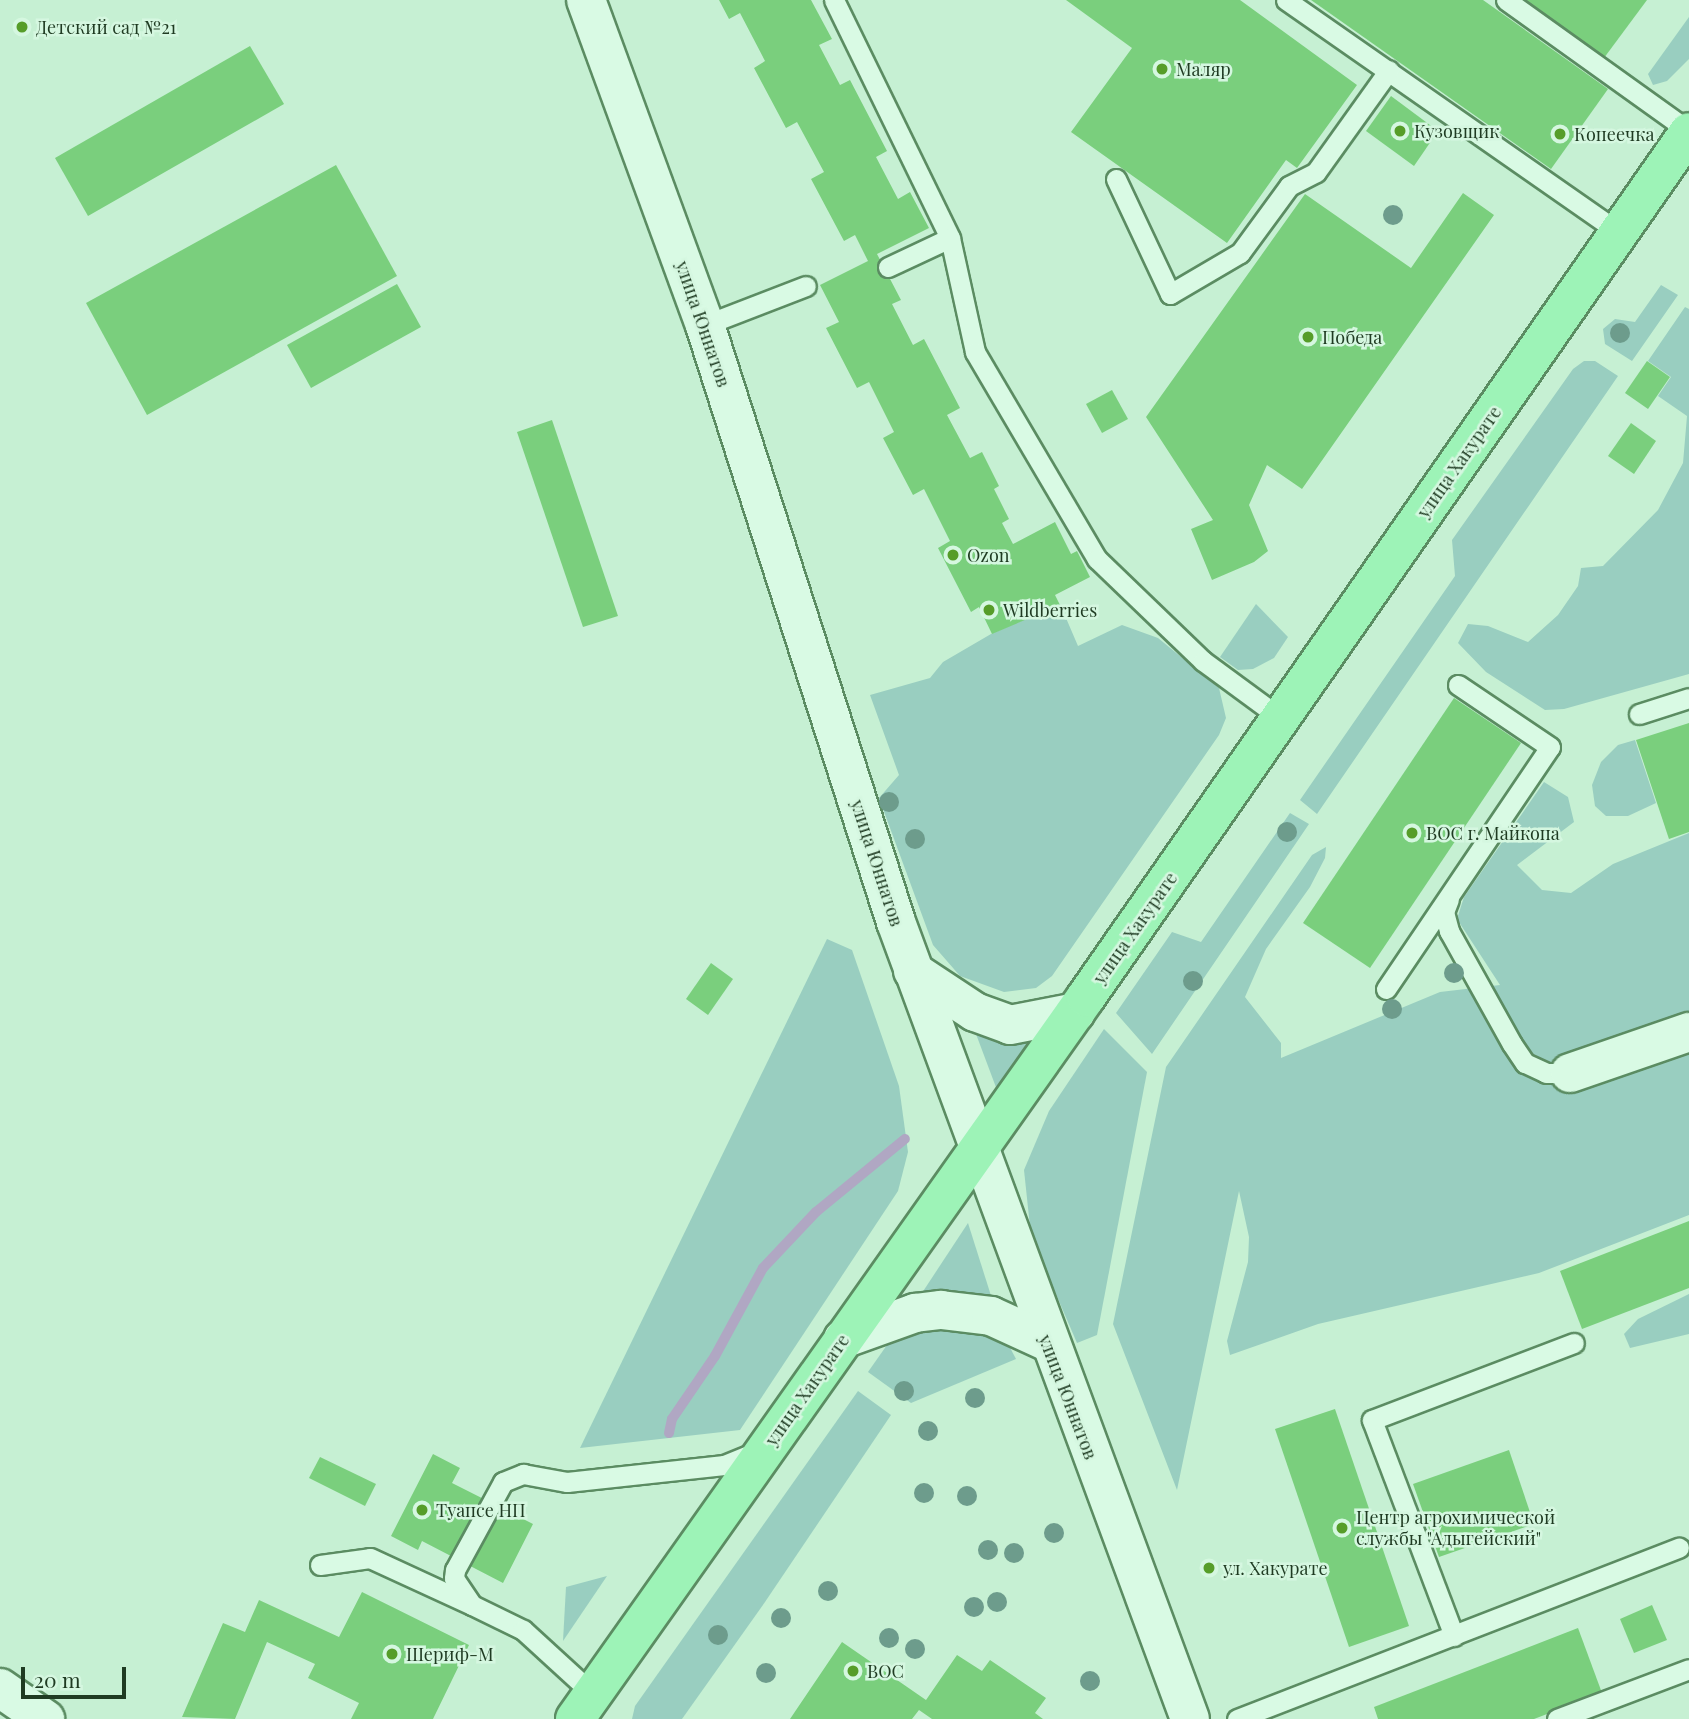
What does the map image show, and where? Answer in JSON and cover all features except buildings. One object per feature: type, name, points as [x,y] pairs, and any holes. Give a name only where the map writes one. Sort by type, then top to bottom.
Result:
[{"type":"main road","name":"улица Юннатов","points":[[586,0],[705,325],[913,971],[1048,1342],[1190,1719]]},
{"type":"main road","name":"улица Хакурате","points":[[584,1707],[1282,719],[1689,132]]},
{"type":"main road","points":[[913,971],[975,1012],[1010,1025],[1076,1012]]},
{"type":"main road","points":[[1570,1073],[1689,1032]]},
{"type":"main road","points":[[844,1339],[915,1313],[941,1310],[991,1317],[1048,1342]]},
{"type":"main road","points":[[0,1688],[45,1719]]},
{"type":"lane","points":[[834,0],[950,238],[975,352],[1097,559],[1203,661],[1282,719]]},
{"type":"lane","points":[[1286,0],[1619,232]]},
{"type":"lane","points":[[1506,0],[1689,132]]},
{"type":"lane","points":[[1116,179],[1170,295],[1240,253],[1289,186],[1316,172],[1389,70]]},
{"type":"lane","points":[[888,267],[950,238]]},
{"type":"lane","points":[[705,325],[806,286]]},
{"type":"lane","points":[[1386,989],[1550,747],[1458,685]]},
{"type":"lane","points":[[1639,714],[1689,698]]},
{"type":"lane","points":[[1452,891],[1444,912],[1449,931],[1512,1044],[1525,1062],[1546,1073],[1570,1073]]},
{"type":"lane","points":[[1454,1636],[1372,1420],[1574,1343]]},
{"type":"lane","points":[[472,1605],[454,1578],[454,1570],[503,1482],[523,1474],[567,1482],[724,1465],[749,1457],[775,1436]]},
{"type":"lane","points":[[1237,1719],[1679,1548]]},
{"type":"lane","points":[[320,1565],[370,1558],[523,1630],[584,1707]]},
{"type":"lane","points":[[1557,1719],[1689,1669]]},
{"type":"shaded area","points":[[1689,17],[1689,59],[1667,81],[1653,85],[1648,74]]},
{"type":"shaded area","points":[[1661,285],[1678,295],[1632,361],[1605,344],[1603,329],[1615,319],[1635,322]]},
{"type":"shaded area","points":[[1685,307],[1689,309],[1689,674],[1564,709],[1545,710],[1486,672],[1458,643],[1468,624],[1488,626],[1528,642],[1558,615],[1578,586],[1581,568],[1603,566],[1658,510],[1683,463],[1687,416],[1658,396],[1671,377],[1648,361]]},
{"type":"shaded area","points":[[1584,361],[1595,361],[1618,376],[1317,814],[1300,800],[1455,576],[1452,540],[1573,369]]},
{"type":"shaded area","points":[[1060,604],[1078,646],[1122,625],[1158,638],[1219,688],[1226,718],[1219,735],[1052,976],[1036,988],[1004,992],[960,976],[933,945],[879,798],[899,775],[870,695],[930,678],[943,662],[991,634]]},
{"type":"shaded area","points":[[1256,604],[1288,637],[1274,658],[1253,669],[1238,670],[1220,657]]},
{"type":"shaded area","points":[[1635,740],[1656,803],[1628,816],[1606,816],[1595,806],[1592,785],[1601,762],[1618,745]]},
{"type":"shaded area","points":[[1544,782],[1568,797],[1574,822],[1517,865],[1542,890],[1571,893],[1613,864],[1689,833],[1689,1215],[1539,1273],[1318,1324],[1230,1355],[1227,1341],[1248,1262],[1249,1237],[1239,1191],[1177,1490],[1113,1324],[1166,1067],[1312,855],[1326,847],[1325,858],[1310,887],[1266,949],[1245,997],[1281,1043],[1281,1058],[1440,992],[1500,985],[1457,919],[1464,897]]},
{"type":"shaded area","points":[[1290,813],[1309,824],[1152,1054],[1116,1013],[1172,932],[1201,942]]},
{"type":"shaded area","points":[[827,939],[852,950],[899,1086],[908,1152],[898,1191],[740,1430],[580,1448]]},
{"type":"shaded area","points":[[973,1026],[1040,1034],[997,1090]]},
{"type":"shaded area","points":[[1104,1029],[1147,1072],[1097,1335],[1077,1343],[1031,1236],[1024,1170],[1049,1111]]},
{"type":"shaded area","points":[[968,1223],[993,1302],[918,1299]]},
{"type":"shaded area","points":[[1689,1294],[1689,1334],[1630,1348],[1624,1334],[1638,1319]]},
{"type":"shaded area","points":[[937,1319],[1006,1340],[1016,1359],[911,1403],[868,1372],[894,1335]]},
{"type":"shaded area","points":[[858,1391],[891,1415],[765,1602],[682,1719],[632,1719],[635,1706]]},
{"type":"shaded area","points":[[607,1576],[563,1641],[566,1587]]},
{"type":"waterway","points":[[669,1433],[672,1419],[715,1356],[763,1268],[816,1212],[905,1139]]},
{"type":"place","name":"Детский сад №21","points":[[22,27]]},
{"type":"place","name":"Маляр","points":[[1162,69]]},
{"type":"place","name":"Кузовщик","points":[[1400,131]]},
{"type":"place","name":"Копеечка","points":[[1560,134]]},
{"type":"place","name":"Победа","points":[[1308,337]]},
{"type":"place","name":"Ozon","points":[[953,555]]},
{"type":"place","name":"Wildberries","points":[[989,610]]},
{"type":"place","name":"ВОС г. Майкопа","points":[[1412,833]]},
{"type":"place","name":"Туапсе НП","points":[[422,1510]]},
{"type":"place","name":"Центр агрохимической службы \"Адыгейский\"","points":[[1342,1528]]},
{"type":"place","name":"ул. Хакурате","points":[[1209,1568]]},
{"type":"place","name":"Шериф-М","points":[[392,1654]]},
{"type":"place","name":"ВОС","points":[[853,1671]]}]
